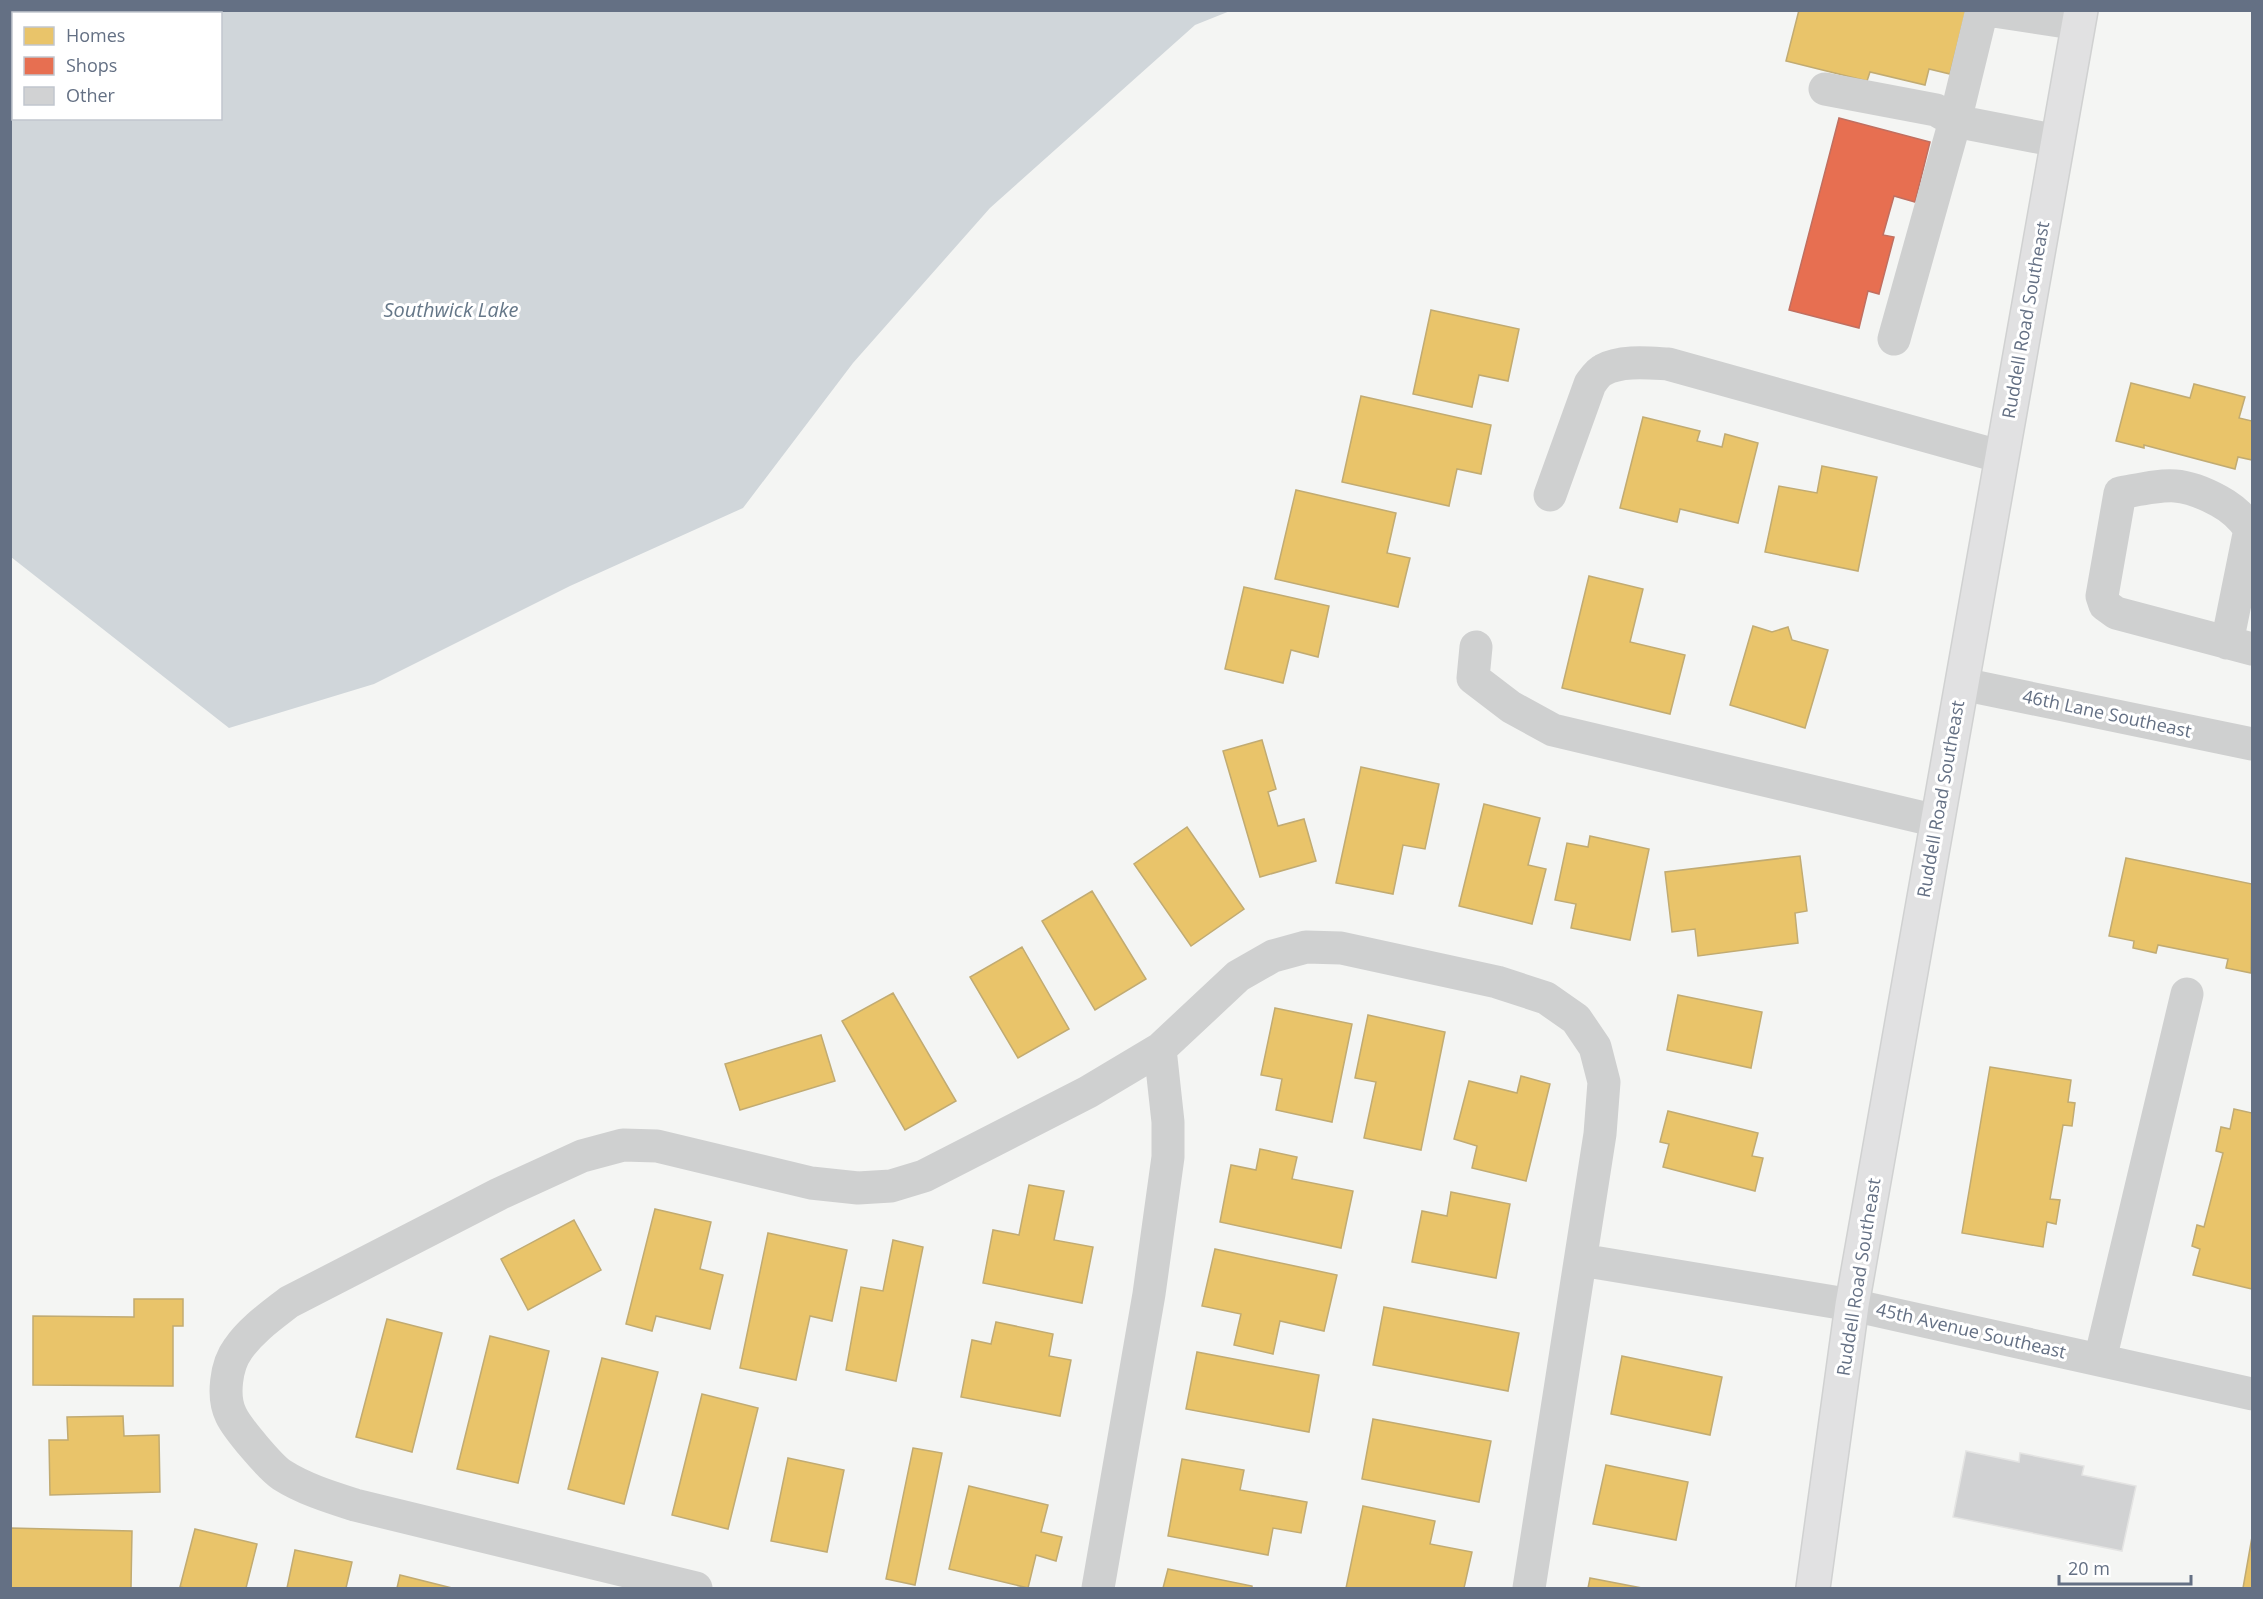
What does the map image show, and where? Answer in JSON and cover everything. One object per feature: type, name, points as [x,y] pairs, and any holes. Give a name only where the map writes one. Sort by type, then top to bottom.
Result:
[{"type":"main road","name":"Ruddell Road Southeast","points":[[1813,1588],[1852,1305],[2080,17]]},
{"type":"street","points":[[1894,339],[1955,121],[1982,10]]},
{"type":"street","points":[[1987,10],[2080,17]]},
{"type":"street","points":[[1825,89],[1936,110],[1955,121],[2058,141]]},
{"type":"street","points":[[1550,495],[1590,384],[1602,370],[1618,365],[1668,364],[2002,457]]},
{"type":"street","points":[[2162,486],[2184,486],[2197,489],[2228,506],[2244,520],[2250,529],[2240,646],[2116,613],[2105,604],[2102,596],[2121,493],[2162,486]]},
{"type":"street","points":[[1476,647],[1473,678],[1510,707],[1553,730],[1937,821]]},
{"type":"street","name":"46th Lane Southeast","points":[[1962,684],[2253,744]]},
{"type":"street","points":[[696,1588],[354,1505],[316,1492],[282,1474],[261,1455],[231,1415],[226,1395],[229,1368],[238,1349],[263,1323],[289,1302],[499,1194],[582,1156],[622,1145],[657,1146],[811,1183],[858,1188],[891,1186],[924,1176],[1088,1092],[1160,1049],[1238,976],[1273,956],[1306,947],[1341,948],[1497,982],[1546,998],[1576,1019],[1595,1047],[1604,1082],[1600,1134],[1529,1588]]},
{"type":"street","points":[[2100,1360],[2187,994]]},
{"type":"street","points":[[1098,1588],[1147,1305],[1168,1157],[1168,1122],[1160,1049]]},
{"type":"street","name":"45th Avenue Southeast","points":[[1581,1260],[1852,1305],[2253,1394]]},
{"type":"water","name":"Southwick Lake","points":[[11,10],[1230,11],[1195,25],[990,208],[853,363],[743,508],[570,586],[374,684],[229,728],[11,557]]},
{"type":"building: Homes","points":[[1799,10],[1966,10],[1950,74],[1929,69],[1925,85],[1870,72],[1867,81],[1786,61]]},
{"type":"building: Homes","points":[[1431,310],[1519,329],[1508,381],[1479,375],[1472,407],[1413,394]]},
{"type":"building: Homes","points":[[2131,383],[2190,398],[2194,384],[2245,397],[2239,418],[2252,421],[2252,460],[2238,457],[2235,469],[2144,445],[2144,448],[2116,441]]},
{"type":"building: Homes","points":[[1361,396],[1491,425],[1481,474],[1457,469],[1449,506],[1342,482]]},
{"type":"building: Homes","points":[[1643,417],[1700,431],[1697,441],[1722,447],[1725,434],[1758,443],[1738,523],[1680,509],[1677,522],[1620,508]]},
{"type":"building: Homes","points":[[1822,466],[1877,477],[1858,571],[1765,552],[1779,486],[1817,493]]},
{"type":"building: Homes","points":[[1296,490],[1396,513],[1387,553],[1410,558],[1398,607],[1275,579]]},
{"type":"building: Homes","points":[[1589,576],[1643,589],[1630,642],[1685,655],[1670,714],[1562,688]]},
{"type":"building: Homes","points":[[1244,587],[1329,606],[1318,657],[1291,650],[1283,683],[1225,669]]},
{"type":"building: Homes","points":[[1753,626],[1772,632],[1788,627],[1792,640],[1828,650],[1805,728],[1730,705]]},
{"type":"building: Homes","points":[[1262,740],[1276,789],[1268,792],[1278,826],[1304,819],[1316,861],[1260,877],[1223,751]]},
{"type":"building: Homes","points":[[1361,767],[1439,784],[1425,849],[1403,845],[1393,894],[1336,883]]},
{"type":"building: Homes","points":[[1484,804],[1540,818],[1528,865],[1546,869],[1532,924],[1459,906]]},
{"type":"building: Homes","points":[[1187,827],[1244,909],[1191,946],[1134,864]]},
{"type":"building: Homes","points":[[1590,836],[1649,849],[1630,940],[1571,928],[1576,904],[1555,900],[1567,843],[1588,847]]},
{"type":"building: Homes","points":[[1800,856],[1807,911],[1795,913],[1798,943],[1698,956],[1695,929],[1672,932],[1665,872]]},
{"type":"building: Homes","points":[[2126,858],[2252,884],[2251,973],[2226,968],[2228,959],[2158,945],[2156,953],[2133,948],[2134,941],[2109,936]]},
{"type":"building: Homes","points":[[1092,891],[1146,979],[1095,1010],[1042,921]]},
{"type":"building: Homes","points":[[1022,947],[1069,1029],[1018,1058],[970,977]]},
{"type":"building: Homes","points":[[893,993],[956,1101],[905,1130],[842,1021]]},
{"type":"building: Homes","points":[[1678,995],[1762,1012],[1751,1068],[1667,1050]]},
{"type":"building: Homes","points":[[1275,1008],[1352,1024],[1332,1122],[1276,1110],[1282,1079],[1261,1075]]},
{"type":"building: Homes","points":[[1368,1015],[1445,1032],[1421,1150],[1364,1138],[1376,1082],[1355,1078]]},
{"type":"building: Homes","points":[[821,1035],[835,1081],[740,1110],[725,1064]]},
{"type":"building: Homes","points":[[1990,1067],[2071,1080],[2068,1102],[2075,1103],[2072,1126],[2063,1125],[2050,1199],[2060,1200],[2056,1224],[2047,1222],[2043,1247],[1962,1233]]},
{"type":"building: Homes","points":[[1521,1076],[1550,1084],[1526,1181],[1472,1168],[1477,1146],[1454,1139],[1469,1081],[1517,1093]]},
{"type":"building: Homes","points":[[2234,1109],[2252,1113],[2252,1289],[2193,1275],[2200,1249],[2192,1246],[2197,1225],[2204,1227],[2223,1153],[2216,1151],[2221,1127],[2230,1129]]},
{"type":"building: Homes","points":[[1668,1111],[1758,1133],[1752,1156],[1763,1158],[1755,1191],[1663,1167],[1669,1144],[1660,1142]]},
{"type":"building: Homes","points":[[1260,1149],[1297,1157],[1292,1179],[1353,1191],[1341,1248],[1220,1222],[1231,1165],[1256,1170]]},
{"type":"building: Homes","points":[[1029,1185],[1064,1191],[1054,1240],[1093,1247],[1082,1303],[983,1283],[993,1230],[1019,1235]]},
{"type":"building: Homes","points":[[1451,1192],[1510,1204],[1496,1278],[1412,1262],[1422,1211],[1447,1216]]},
{"type":"building: Homes","points":[[655,1209],[711,1222],[700,1269],[723,1275],[710,1329],[656,1316],[652,1331],[626,1324]]},
{"type":"building: Homes","points":[[574,1220],[601,1270],[528,1310],[501,1259]]},
{"type":"building: Homes","points":[[768,1233],[847,1250],[832,1321],[810,1316],[796,1380],[740,1368]]},
{"type":"building: Homes","points":[[893,1240],[923,1247],[896,1381],[846,1370],[861,1287],[883,1291]]},
{"type":"building: Homes","points":[[1215,1249],[1337,1275],[1324,1331],[1280,1321],[1273,1354],[1234,1345],[1241,1314],[1202,1306]]},
{"type":"building: Homes","points":[[134,1299],[183,1299],[183,1326],[173,1326],[173,1386],[33,1385],[33,1316],[134,1317]]},
{"type":"building: Homes","points":[[1384,1307],[1519,1333],[1508,1391],[1373,1365]]},
{"type":"building: Homes","points":[[387,1319],[442,1333],[412,1452],[356,1437]]},
{"type":"building: Homes","points":[[996,1322],[1053,1334],[1049,1356],[1071,1360],[1060,1416],[961,1397],[972,1340],[991,1344]]},
{"type":"building: Homes","points":[[490,1336],[549,1351],[518,1483],[457,1469]]},
{"type":"building: Homes","points":[[1197,1352],[1319,1375],[1309,1432],[1186,1409]]},
{"type":"building: Homes","points":[[1622,1356],[1722,1377],[1710,1435],[1611,1414]]},
{"type":"building: Homes","points":[[602,1358],[658,1372],[624,1504],[568,1489]]},
{"type":"building: Homes","points":[[702,1394],[758,1408],[728,1529],[672,1515]]},
{"type":"building: Homes","points":[[123,1416],[124,1436],[159,1435],[160,1492],[50,1495],[49,1440],[68,1440],[67,1417]]},
{"type":"building: Homes","points":[[1373,1419],[1491,1441],[1479,1502],[1362,1479]]},
{"type":"building: Homes","points":[[913,1448],[942,1453],[915,1585],[886,1579]]},
{"type":"building: Homes","points":[[788,1458],[844,1470],[827,1552],[771,1541]]},
{"type":"building: Homes","points":[[1182,1459],[1244,1470],[1240,1490],[1307,1502],[1301,1533],[1273,1528],[1268,1555],[1168,1536]]},
{"type":"building: Homes","points":[[1606,1465],[1688,1482],[1676,1540],[1593,1524]]},
{"type":"building: Homes","points":[[969,1486],[1048,1505],[1041,1532],[1062,1537],[1056,1561],[1036,1555],[1028,1588],[949,1569]]},
{"type":"building: Homes","points":[[1363,1506],[1435,1521],[1430,1544],[1472,1552],[1464,1588],[1346,1588]]},
{"type":"building: Homes","points":[[10,1528],[132,1531],[131,1588],[10,1588]]},
{"type":"building: Homes","points":[[195,1529],[257,1544],[246,1588],[180,1587]]},
{"type":"building: Homes","points":[[2252,1537],[2252,1588],[2243,1588]]},
{"type":"building: Homes","points":[[295,1550],[352,1562],[346,1588],[287,1588]]},
{"type":"building: Homes","points":[[1168,1569],[1252,1586],[1252,1588],[1163,1588]]},
{"type":"building: Homes","points":[[400,1575],[452,1588],[397,1588]]},
{"type":"building: Homes","points":[[1590,1578],[1642,1588],[1588,1588]]},
{"type":"building: Shops","points":[[1839,118],[1930,142],[1915,202],[1894,196],[1883,235],[1894,237],[1879,294],[1868,291],[1859,328],[1789,310]]},
{"type":"building: Other","points":[[1966,1451],[2019,1462],[2020,1453],[2084,1466],[2082,1475],[2136,1486],[2122,1551],[1953,1517]]}]
